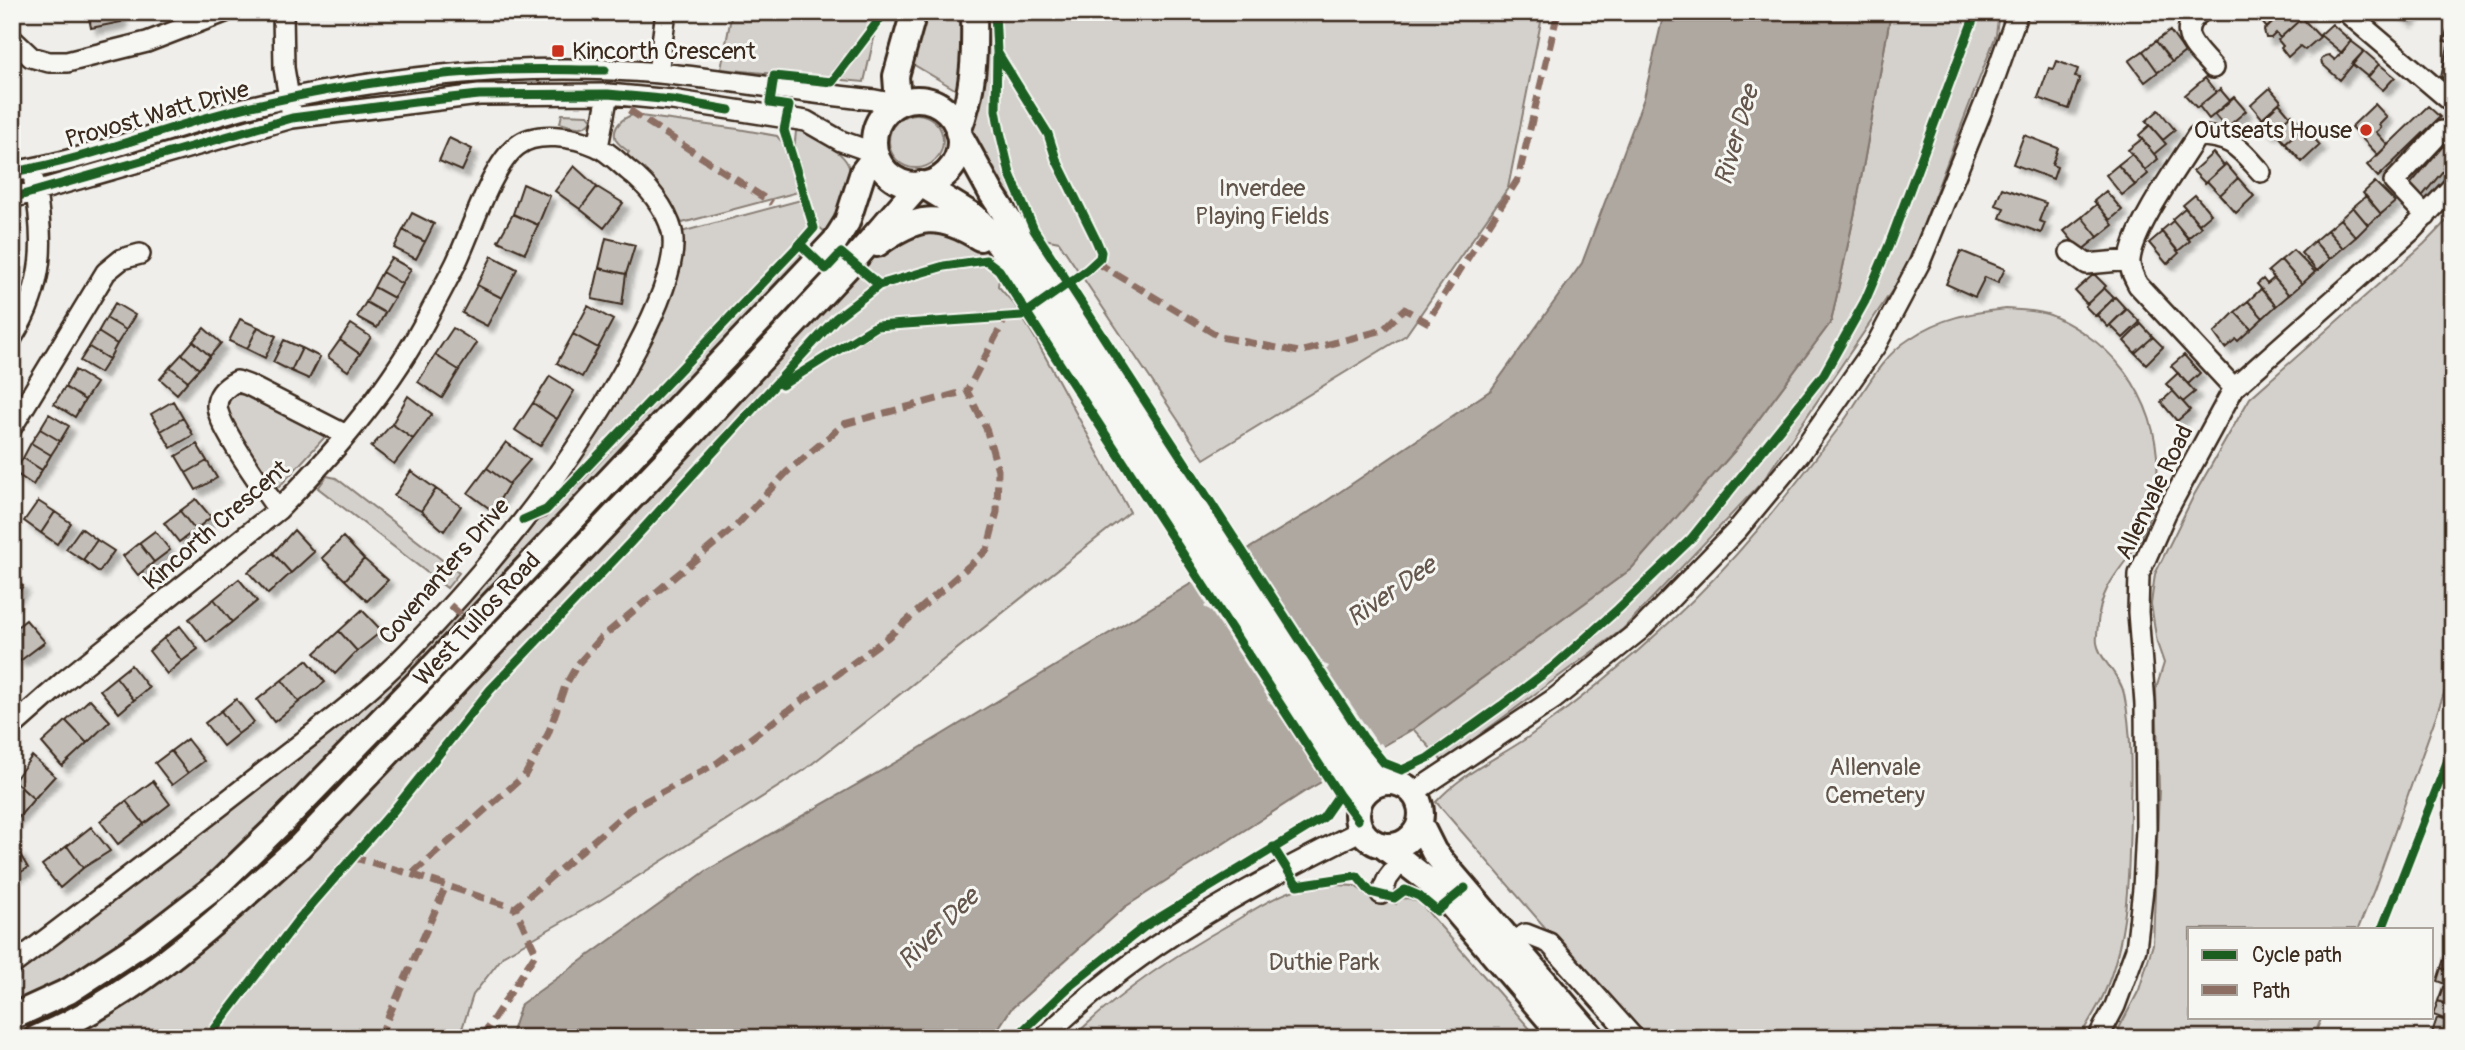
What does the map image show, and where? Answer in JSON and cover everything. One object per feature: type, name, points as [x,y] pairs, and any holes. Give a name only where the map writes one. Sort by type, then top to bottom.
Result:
[{"type":"main road","points":[[897,104],[896,76],[914,12]]},
{"type":"main road","points":[[974,12],[973,80],[968,108],[959,133],[957,157],[951,167],[933,182],[906,183],[892,177],[882,167],[876,154],[874,139],[877,125],[885,113],[897,104],[915,99],[935,103],[951,116],[959,133],[992,194],[1014,254]]},
{"type":"main road","name":"West Tullos Road","points":[[12,1017],[69,991],[144,943],[215,887],[281,823],[437,663],[817,261],[847,222],[863,172],[876,154]]},
{"type":"main road","points":[[920,184],[975,218],[1014,254],[1352,747],[1369,804],[1401,861],[1434,885],[1565,1038]]},
{"type":"main road","name":"West Tullos Road","points":[[37,1038],[77,1018],[159,968],[232,909],[300,846],[687,439],[851,263],[920,184]]},
{"type":"main road","points":[[851,263],[898,228],[920,220],[942,220],[959,225],[1014,254]]},
{"type":"main road","points":[[1401,784],[1413,793],[1419,802],[1420,824],[1415,832],[1400,844],[1369,804],[1401,784]]},
{"type":"main road","points":[[1420,824],[1434,852],[1593,1038]]},
{"type":"street","points":[[12,39],[31,57],[49,62],[67,62],[147,42],[225,12]]},
{"type":"street","points":[[283,12],[284,68],[292,118]]},
{"type":"street","points":[[598,147],[608,94],[658,73],[666,12]]},
{"type":"street","points":[[1413,793],[1527,718],[1626,642],[1666,605],[1737,530],[1800,454],[1875,345],[1920,262],[1986,101],[2018,12]]},
{"type":"street","points":[[2201,12],[2189,24],[2189,39],[2213,68]]},
{"type":"street","points":[[2346,12],[2453,103]]},
{"type":"street","name":"Provost Watt Drive","points":[[22,171],[98,153],[225,113],[289,98],[416,78],[484,71],[605,70],[658,73],[897,104]]},
{"type":"street","name":"Provost Watt Drive","points":[[12,198],[292,118],[479,95],[608,94],[672,100],[806,121],[841,141],[876,154]]},
{"type":"street","points":[[2426,216],[2394,182],[2442,131]]},
{"type":"street","name":"Kincorth Crescent","points":[[12,727],[64,681],[278,510],[346,435],[377,396],[419,333],[456,263],[493,179],[514,148],[527,140],[549,136],[598,147]]},
{"type":"street","points":[[2234,388],[2138,285],[2132,274],[2130,260],[2138,231],[2197,136],[2217,136],[2234,143],[2262,172]]},
{"type":"street","name":"Covenanters Drive","points":[[12,965],[311,736],[406,654],[523,520],[568,459],[646,327],[664,288],[673,252],[671,229],[658,202],[637,177],[598,147]]},
{"type":"street","points":[[12,338],[31,301],[41,258],[41,223],[36,193],[22,171]]},
{"type":"street","name":"Allenvale Road","points":[[2098,1038],[2115,1006],[2136,949],[2143,889],[2146,828],[2145,704],[2138,612],[2139,574],[2175,496],[2234,388],[2426,216],[2453,186]]},
{"type":"street","points":[[2070,252],[2087,264],[2130,260]]},
{"type":"street","points":[[12,427],[106,272],[122,259],[140,254]]},
{"type":"street","points":[[278,510],[226,429],[217,407],[219,396],[228,386],[237,382],[248,385],[346,435]]},
{"type":"street","points":[[1044,1038],[1106,982],[1369,804]]},
{"type":"street","points":[[1381,894],[1388,878],[1401,861]]},
{"type":"street","points":[[1511,942],[1526,934],[1549,943],[1634,1038]]},
{"type":"green space","points":[[732,12],[880,12],[864,82],[721,69]]},
{"type":"green space","points":[[927,12],[962,12],[965,53],[958,91],[911,63]]},
{"type":"green space","name":"Inverdee Playing Fields","points":[[974,12],[1543,12],[1508,188],[1406,335],[1204,459],[1059,242],[1019,234],[959,115]]},
{"type":"green space","points":[[1891,12],[1999,12],[1996,35],[1906,270],[1763,481],[1623,629],[1443,762],[1413,729],[1631,569],[1738,447],[1831,322],[1855,212]]},
{"type":"green space","points":[[562,114],[588,115],[592,120],[585,126],[573,127],[560,123]]},
{"type":"green space","points":[[916,114],[935,122],[943,141],[935,160],[916,168],[897,160],[889,141],[897,122]]},
{"type":"green space","points":[[633,115],[777,136],[782,142],[798,192],[682,223],[653,180],[626,157],[629,152],[616,140],[615,131],[619,124]]},
{"type":"green space","points":[[796,131],[819,139],[839,154],[849,167],[847,192],[827,234],[817,225],[805,191],[794,152]]},
{"type":"green space","points":[[921,184],[1003,251],[998,286],[1014,304],[1035,338],[1130,512],[803,771],[599,901],[504,955],[473,995],[459,1038],[37,1038],[198,938]]},
{"type":"green space","points":[[801,200],[809,228],[546,506],[662,315],[678,275],[681,232]]},
{"type":"green space","points":[[2453,214],[2453,668],[2374,890],[2358,928],[2188,928],[2188,1018],[2322,1018],[2313,1038],[2114,1038],[2139,990],[2153,944],[2159,789],[2156,689],[2164,663],[2157,643],[2151,604],[2155,574],[2194,495],[2250,398],[2424,244]]},
{"type":"green space","points":[[798,252],[803,257],[465,616],[457,609],[528,525],[545,518],[586,477]]},
{"type":"green space","name":"Allenvale Cemetery","points":[[2006,309],[2054,316],[2107,351],[2125,371],[2139,394],[2156,444],[2155,498],[2147,524],[2105,592],[2098,622],[2099,649],[2124,694],[2131,766],[2129,857],[2123,928],[2112,974],[2100,1002],[2079,1038],[1641,1038],[1436,802],[1468,775],[1527,738],[1583,696],[1637,652],[1694,599],[1779,504],[1838,429],[1879,368],[1899,347],[1923,331],[1945,321],[1968,314]]},
{"type":"green space","points":[[247,395],[323,431],[324,438],[279,487],[269,482],[225,414],[228,396]]},
{"type":"green space","points":[[327,476],[336,478],[459,573],[447,588],[318,488]]},
{"type":"green space","points":[[455,611],[462,618],[344,744],[234,855],[169,911],[80,972],[12,1007],[12,974]]},
{"type":"green space","name":"Duthie Park","points":[[1318,884],[1355,886],[1366,896],[1396,904],[1408,898],[1421,904],[1538,1038],[1072,1038],[1147,976],[1188,949],[1272,900],[1294,890]]},
{"type":"water","name":"River Dee","points":[[1664,12],[1891,12],[1855,212],[1831,322],[1738,447],[1631,569],[1413,729],[1304,792],[1125,907],[1011,1009],[992,1038],[510,1038],[521,1004],[706,871],[905,757],[1319,506],[1491,390],[1582,263],[1644,98]]},
{"type":"pier","points":[[1246,545],[1324,664],[1329,666],[1327,669],[1378,744],[1381,743],[1385,749],[1323,785],[1320,781],[1322,778],[1267,700],[1210,610],[1204,607],[1206,604],[1190,579]]},
{"type":"building","points":[[88,12],[119,12],[121,22],[91,28]]},
{"type":"building","points":[[2258,12],[2284,12],[2267,28],[2261,21],[2264,18]]},
{"type":"building","points":[[2284,12],[2297,12],[2302,18],[2280,38],[2276,33],[2271,38],[2266,38],[2264,30]]},
{"type":"building","points":[[2394,12],[2415,12],[2407,21]]},
{"type":"building","points":[[2302,18],[2320,37],[2305,50],[2300,46],[2288,57],[2278,40]]},
{"type":"building","points":[[2332,24],[2351,41],[2342,53],[2320,35]]},
{"type":"building","points":[[2447,30],[2453,32],[2453,47],[2444,41]]},
{"type":"building","points":[[2170,31],[2185,52],[2172,62],[2156,41]]},
{"type":"building","points":[[2156,41],[2172,62],[2158,72],[2143,51]]},
{"type":"building","points":[[2351,41],[2364,51],[2340,80],[2321,60],[2329,55],[2335,60]]},
{"type":"building","points":[[2448,46],[2453,47],[2453,80],[2441,77]]},
{"type":"building","points":[[2143,51],[2158,72],[2145,82],[2129,61]]},
{"type":"building","points":[[2364,51],[2379,64],[2368,77],[2352,64]]},
{"type":"building","points":[[2057,61],[2078,69],[2075,77],[2080,78],[2069,109],[2038,98],[2049,68],[2054,69]]},
{"type":"building","points":[[2379,64],[2395,77],[2383,90],[2368,77]]},
{"type":"building","points":[[2205,78],[2216,92],[2197,108],[2185,95]]},
{"type":"building","points":[[2270,88],[2281,101],[2262,118],[2251,105]]},
{"type":"building","points":[[2220,89],[2230,101],[2209,119],[2199,106]]},
{"type":"building","points":[[2234,97],[2246,111],[2226,128],[2214,114]]},
{"type":"building","points":[[2279,103],[2290,116],[2270,133],[2260,121]]},
{"type":"building","name":"Outseats House","points":[[2375,104],[2387,117],[2376,132],[2388,145],[2378,155],[2351,127]]},
{"type":"building","points":[[2428,106],[2440,117],[2378,177],[2367,165]]},
{"type":"building","points":[[2159,110],[2175,130],[2163,140],[2146,121]]},
{"type":"building","points":[[2292,114],[2304,127],[2285,143],[2274,130]]},
{"type":"building","points":[[2150,125],[2166,144],[2154,154],[2139,135]]},
{"type":"building","points":[[2304,127],[2320,145],[2302,162],[2285,143]]},
{"type":"building","points":[[2453,134],[2453,159],[2419,200],[2408,187]]},
{"type":"building","points":[[2024,135],[2058,148],[2052,165],[2057,167],[2053,179],[2013,164]]},
{"type":"building","points":[[449,138],[472,149],[462,171],[439,161]]},
{"type":"building","points":[[2142,139],[2158,159],[2145,170],[2128,150]]},
{"type":"building","points":[[2213,153],[2224,166],[2205,183],[2193,171]]},
{"type":"building","points":[[2132,154],[2148,174],[2135,185],[2118,165]]},
{"type":"building","points":[[2226,164],[2238,178],[2220,195],[2207,181]]},
{"type":"building","points":[[2118,165],[2135,185],[2122,195],[2106,175]]},
{"type":"building","points":[[574,166],[597,187],[580,209],[555,191]]},
{"type":"building","points":[[2238,178],[2254,196],[2236,213],[2220,195]]},
{"type":"building","points":[[2375,182],[2395,202],[2381,214],[2363,193]]},
{"type":"building","points":[[523,184],[550,196],[538,225],[513,214]]},
{"type":"building","points":[[597,187],[623,203],[604,228],[580,209]]},
{"type":"building","points":[[2002,188],[2046,203],[2039,221],[2045,223],[2041,233],[2000,218],[2004,208],[1995,205]]},
{"type":"building","points":[[2106,191],[2122,210],[2110,220],[2094,201]]},
{"type":"building","points":[[2195,195],[2211,214],[2199,224],[2183,205]]},
{"type":"building","points":[[2366,196],[2381,214],[2368,225],[2353,207]]},
{"type":"building","points":[[2097,204],[2113,225],[2098,237],[2082,217]]},
{"type":"building","points":[[2353,207],[2368,225],[2356,237],[2340,219]]},
{"type":"building","points":[[2185,208],[2201,227],[2188,238],[2172,219]]},
{"type":"building","points":[[412,213],[434,224],[425,242],[403,230]]},
{"type":"building","points":[[513,214],[538,225],[525,253],[498,241]]},
{"type":"building","points":[[2082,217],[2098,237],[2081,251],[2064,231]]},
{"type":"building","points":[[2340,219],[2356,237],[2343,248],[2327,230]]},
{"type":"building","points":[[2173,221],[2190,241],[2178,251],[2161,231]]},
{"type":"building","points":[[403,230],[425,242],[416,259],[394,248]]},
{"type":"building","points":[[2327,230],[2343,248],[2330,259],[2314,241]]},
{"type":"building","points":[[2162,232],[2179,253],[2167,264],[2149,243]]},
{"type":"building","points":[[606,238],[635,245],[626,274],[599,268]]},
{"type":"building","points":[[2314,241],[2330,259],[2317,271],[2301,253]]},
{"type":"building","points":[[2293,250],[2315,272],[2302,284],[2281,260]]},
{"type":"building","points":[[1961,251],[2005,269],[1998,283],[1985,277],[1975,297],[1946,284]]},
{"type":"building","points":[[492,256],[517,269],[502,298],[477,285]]},
{"type":"building","points":[[391,258],[411,269],[402,284],[382,272]]},
{"type":"building","points":[[2281,260],[2302,284],[2289,295],[2268,271]]},
{"type":"building","points":[[599,268],[626,274],[622,305],[592,299]]},
{"type":"building","points":[[382,272],[402,284],[394,298],[374,287]]},
{"type":"building","points":[[2094,274],[2106,286],[2087,304],[2075,291]]},
{"type":"building","points":[[2274,278],[2289,295],[2276,306],[2257,284],[2263,279],[2267,284]]},
{"type":"building","points":[[477,285],[502,298],[487,326],[462,313]]},
{"type":"building","points":[[374,287],[394,298],[385,313],[366,302]]},
{"type":"building","points":[[2104,288],[2114,298],[2095,316],[2085,306]]},
{"type":"building","points":[[2261,289],[2276,306],[2263,318],[2248,301]]},
{"type":"building","points":[[2115,297],[2126,309],[2108,327],[2097,315]]},
{"type":"building","points":[[2248,301],[2263,318],[2251,329],[2235,312]]},
{"type":"building","points":[[366,302],[385,313],[377,328],[357,317]]},
{"type":"building","points":[[115,303],[135,315],[126,330],[106,318]]},
{"type":"building","points":[[588,306],[613,320],[598,348],[573,334]]},
{"type":"building","points":[[2127,309],[2140,322],[2123,338],[2110,325]]},
{"type":"building","points":[[2235,312],[2251,329],[2225,348],[2214,333]]},
{"type":"building","points":[[106,318],[126,330],[117,344],[98,332]]},
{"type":"building","points":[[240,319],[258,327],[247,349],[229,341]]},
{"type":"building","points":[[351,324],[371,337],[360,354],[340,340]]},
{"type":"building","points":[[2141,324],[2153,337],[2135,353],[2124,341]]},
{"type":"building","points":[[258,327],[276,336],[265,358],[247,349]]},
{"type":"building","points":[[204,328],[221,343],[210,356],[193,341]]},
{"type":"building","points":[[453,328],[477,343],[459,370],[435,355]]},
{"type":"building","points":[[98,332],[117,344],[109,359],[89,347]]},
{"type":"building","points":[[573,334],[598,348],[582,377],[557,363]]},
{"type":"building","points":[[2153,337],[2163,347],[2146,364],[2135,353]]},
{"type":"building","points":[[284,340],[302,348],[291,371],[273,362]]},
{"type":"building","points":[[340,340],[360,354],[348,371],[328,357]]},
{"type":"building","points":[[193,341],[210,356],[199,369],[182,354]]},
{"type":"building","points":[[89,347],[109,359],[100,373],[80,361]]},
{"type":"building","points":[[302,348],[320,357],[309,379],[291,371]]},
{"type":"building","points":[[182,354],[199,369],[188,381],[170,367]]},
{"type":"building","points":[[435,355],[459,370],[442,398],[418,382]]},
{"type":"building","points":[[2184,355],[2200,373],[2188,384],[2171,366]]},
{"type":"building","points":[[170,367],[188,381],[177,394],[160,379]]},
{"type":"building","points":[[75,370],[96,383],[85,400],[65,387]]},
{"type":"building","points":[[2178,373],[2195,392],[2183,402],[2166,384]]},
{"type":"building","points":[[550,376],[574,391],[557,419],[533,403]]},
{"type":"building","points":[[65,387],[85,400],[75,417],[54,404]]},
{"type":"building","points":[[2173,391],[2190,410],[2177,421],[2161,402]]},
{"type":"building","points":[[408,396],[432,414],[413,439],[392,424]]},
{"type":"building","points":[[173,401],[183,418],[161,431],[151,414]]},
{"type":"building","points":[[533,403],[557,419],[540,446],[515,430]]},
{"type":"building","points":[[49,414],[69,426],[60,441],[40,429]]},
{"type":"building","points":[[183,418],[193,435],[171,448],[161,431]]},
{"type":"building","points":[[392,424],[413,439],[394,464],[371,447]]},
{"type":"building","points":[[40,429],[60,441],[51,455],[31,443]]},
{"type":"building","points":[[506,442],[530,460],[509,484],[487,468]]},
{"type":"building","points":[[31,443],[51,455],[42,470],[23,458]]},
{"type":"building","points":[[197,444],[207,461],[186,473],[176,456]]},
{"type":"building","points":[[23,458],[42,470],[33,485],[14,472]]},
{"type":"building","points":[[207,461],[217,478],[196,490],[186,473]]},
{"type":"building","points":[[487,468],[509,484],[493,511],[468,493]]},
{"type":"building","points":[[411,471],[436,489],[421,511],[394,496]]},
{"type":"building","points":[[436,489],[461,506],[444,531],[421,511]]},
{"type":"building","points":[[196,499],[211,517],[195,530],[180,511]]},
{"type":"building","points":[[38,501],[55,512],[41,533],[24,521]]},
{"type":"building","points":[[180,511],[195,530],[179,542],[164,523]]},
{"type":"building","points":[[55,512],[71,523],[57,544],[41,533]]},
{"type":"building","points":[[81,528],[97,540],[83,560],[66,549]]},
{"type":"building","points":[[294,530],[314,552],[291,573],[273,553]]},
{"type":"building","points":[[155,531],[170,550],[154,562],[139,543]]},
{"type":"building","points":[[343,537],[364,559],[345,580],[322,558]]},
{"type":"building","points":[[97,540],[114,551],[99,572],[83,560]]},
{"type":"building","points":[[139,543],[154,562],[138,575],[123,556]]},
{"type":"building","points":[[273,553],[291,573],[268,594],[248,572]]},
{"type":"building","points":[[364,559],[388,580],[367,601],[345,580]]},
{"type":"building","points":[[12,578],[23,586],[12,601]]},
{"type":"building","points":[[239,579],[257,601],[232,622],[214,599]]},
{"type":"building","points":[[214,599],[232,622],[207,642],[189,619]]},
{"type":"building","points":[[362,610],[382,631],[357,651],[339,631]]},
{"type":"building","points":[[26,620],[45,642],[20,661],[12,652],[12,631]]},
{"type":"building","points":[[180,626],[198,649],[182,661],[164,638]]},
{"type":"building","points":[[339,631],[357,651],[335,674],[315,653]]},
{"type":"building","points":[[164,638],[182,661],[167,674],[149,651]]},
{"type":"building","points":[[307,660],[325,682],[299,702],[282,680]]},
{"type":"building","points":[[131,665],[149,688],[134,700],[116,677]]},
{"type":"building","points":[[116,677],[134,700],[119,713],[100,690]]},
{"type":"building","points":[[282,680],[299,702],[274,722],[257,700]]},
{"type":"building","points":[[90,699],[110,721],[87,743],[66,721]]},
{"type":"building","points":[[236,699],[254,722],[238,734],[221,711]]},
{"type":"building","points":[[221,711],[238,734],[223,746],[205,723]]},
{"type":"building","points":[[66,721],[87,743],[62,766],[42,743]]},
{"type":"building","points":[[187,739],[204,761],[188,773],[171,751]]},
{"type":"building","points":[[171,751],[188,773],[172,785],[155,763]]},
{"type":"building","points":[[32,756],[55,776],[34,799],[14,781]]},
{"type":"building","points":[[14,781],[34,799],[14,823],[12,783]]},
{"type":"building","points":[[153,781],[170,804],[144,824],[126,801]]},
{"type":"building","points":[[126,801],[144,824],[118,844],[100,821]]},
{"type":"building","points":[[91,827],[110,851],[83,868],[67,846]]},
{"type":"building","points":[[67,846],[83,868],[60,888],[42,865]]},
{"type":"building","points":[[18,851],[28,868],[12,877],[12,855]]},
{"type":"building","points":[[2445,956],[2453,958],[2453,972],[2441,968]]},
{"type":"building","points":[[2441,968],[2453,972],[2453,987],[2437,981]]},
{"type":"building","points":[[2443,987],[2453,990],[2453,1006],[2438,1001]]},
{"type":"building","points":[[2438,1001],[2453,1006],[2453,1022],[2434,1015]]},
{"type":"building","points":[[2437,1018],[2453,1023],[2453,1038],[2432,1033]]},
{"type":"marked path","points":[[1096,262],[1220,337],[1299,352],[1383,330],[1404,309],[1427,322],[1518,179],[1558,12]]},
{"type":"marked path","points":[[629,110],[772,203]]},
{"type":"marked path","points":[[351,857],[515,908],[629,810],[717,763],[887,638],[987,550],[997,512],[998,470],[986,428],[967,391],[1006,317]]},
{"type":"marked path","points":[[413,873],[525,775],[548,734],[565,686],[577,665],[601,638],[736,526],[787,472],[844,424],[967,391]]},
{"type":"marked path","points":[[450,605],[472,625]]},
{"type":"marked path","points":[[379,1038],[446,886]]},
{"type":"marked path","points":[[481,1038],[536,953],[515,908]]},
{"type":"cycle path","points":[[885,12],[832,82],[774,76],[770,103],[789,106],[784,130],[814,228],[800,244],[826,269],[841,253],[879,285],[944,266],[986,260],[999,270],[1339,795],[1358,820]]},
{"type":"cycle path","points":[[995,12],[996,110],[1010,174],[1034,230],[1363,737],[1384,763],[1402,770],[1428,758],[1501,706],[1554,666],[1618,609],[1691,539],[1824,374],[1865,301],[1889,245],[1976,12]]},
{"type":"cycle path","points":[[782,385],[876,326],[1022,316],[1100,258],[1101,252],[1096,240],[1056,159],[1048,134],[997,52]]},
{"type":"cycle path","points":[[12,172],[93,153],[227,112],[354,86],[483,71],[605,70]]},
{"type":"cycle path","points":[[12,198],[292,118],[415,102],[479,95],[608,94],[672,100],[729,110]]},
{"type":"cycle path","points":[[523,520],[546,510],[800,244]]},
{"type":"cycle path","points":[[208,1038],[298,920],[394,810],[490,690],[630,543],[836,318],[879,285]]},
{"type":"cycle path","points":[[2382,928],[2453,747]]},
{"type":"cycle path","points":[[1015,1038],[1071,985],[1144,927],[1323,818],[1339,795]]},
{"type":"cycle path","points":[[1273,847],[1297,885],[1357,876],[1370,892],[1394,898],[1405,890],[1419,896],[1437,911],[1465,888]]},
{"type":"place","name":"Kincorth Crescent","points":[[558,51]]},
{"type":"place","name":"Outseats House","points":[[2366,130]]}]
